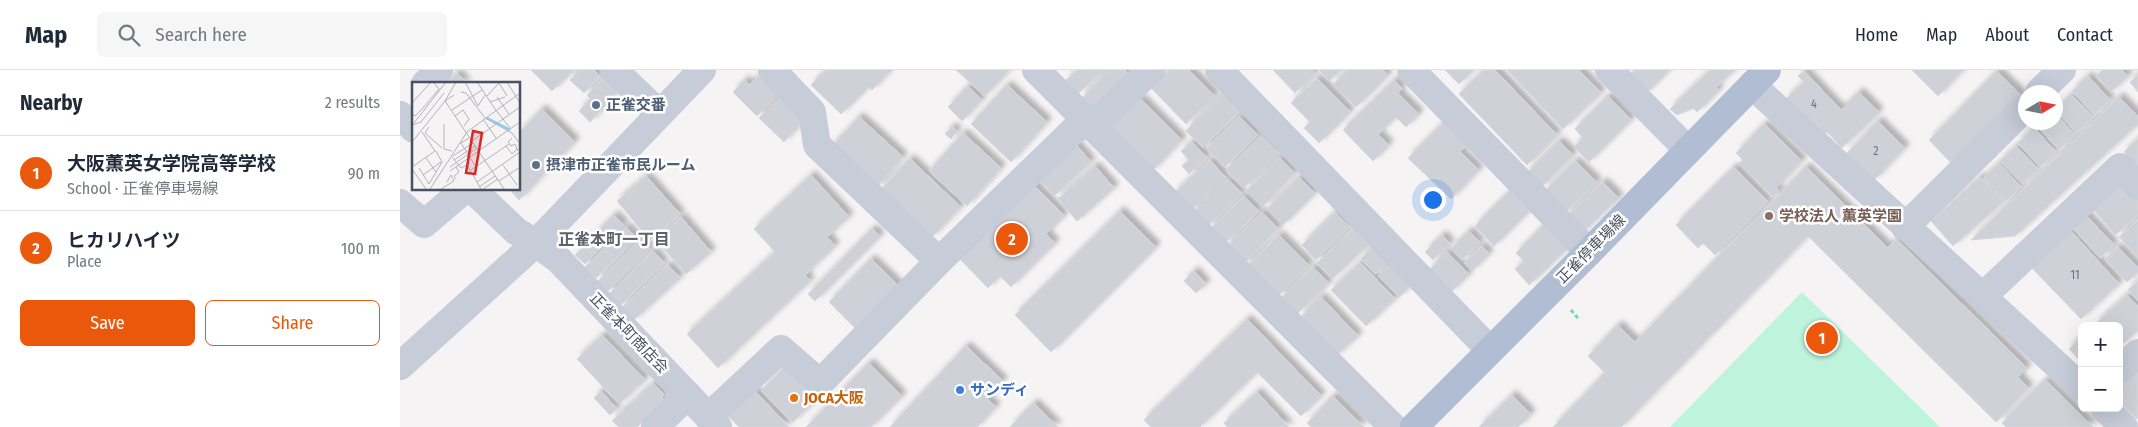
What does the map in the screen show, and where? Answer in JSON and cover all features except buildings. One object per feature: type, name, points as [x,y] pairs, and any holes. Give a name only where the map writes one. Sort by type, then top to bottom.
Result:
[{"type":"main road","name":"正雀停車場線","points":[[1414,427],[1760,78]]},
{"type":"street","points":[[427,82],[439,70]]},
{"type":"street","points":[[614,70],[660,114]]},
{"type":"street","points":[[400,366],[536,242],[702,70]]},
{"type":"street","points":[[772,70],[812,112],[817,146],[939,261]]},
{"type":"street","points":[[1036,70],[1393,427]]},
{"type":"street","points":[[713,422],[781,349],[820,383],[939,261],[1074,130],[1103,115],[1151,70]]},
{"type":"street","points":[[1219,70],[1490,350]]},
{"type":"street","points":[[1411,70],[1589,252]]},
{"type":"street","points":[[1609,70],[1688,150]]},
{"type":"street","points":[[2047,85],[2062,70]]},
{"type":"street","points":[[1760,78],[1905,227],[2078,384]]},
{"type":"street","points":[[400,107],[412,96]]},
{"type":"street","points":[[400,114],[412,127]]},
{"type":"street","points":[[1905,227],[2018,114]]},
{"type":"street","points":[[1982,297],[2120,167],[2138,186]]},
{"type":"street","points":[[400,203],[424,224],[464,190]]},
{"type":"street","name":"正雀本町商店会","points":[[473,190],[516,231],[536,242],[559,260],[713,422]]},
{"type":"street","points":[[2122,367],[2138,353]]},
{"type":"street","points":[[655,427],[688,395]]},
{"type":"street","points":[[2108,412],[2124,427]]},
{"type":"green space","points":[[1802,292],[1940,427],[1670,427]]},
{"type":"place","name":"正雀交番","points":[[596,105]]},
{"type":"place","name":"摂津市正雀市民ルーム","points":[[536,165]]},
{"type":"place","name":"学校法人 薫英学園","points":[[1769,216]]},
{"type":"place","name":"ヒカリハイツ","points":[[1012,239]]},
{"type":"place","name":"大阪薫英女学院高等学校","points":[[1822,338]]},
{"type":"place","name":"サンディ","points":[[960,390]]},
{"type":"place","name":"JOCA大阪","points":[[794,398]]},
{"type":"district","name":"正雀本町一丁目","points":[[614,239]]}]
